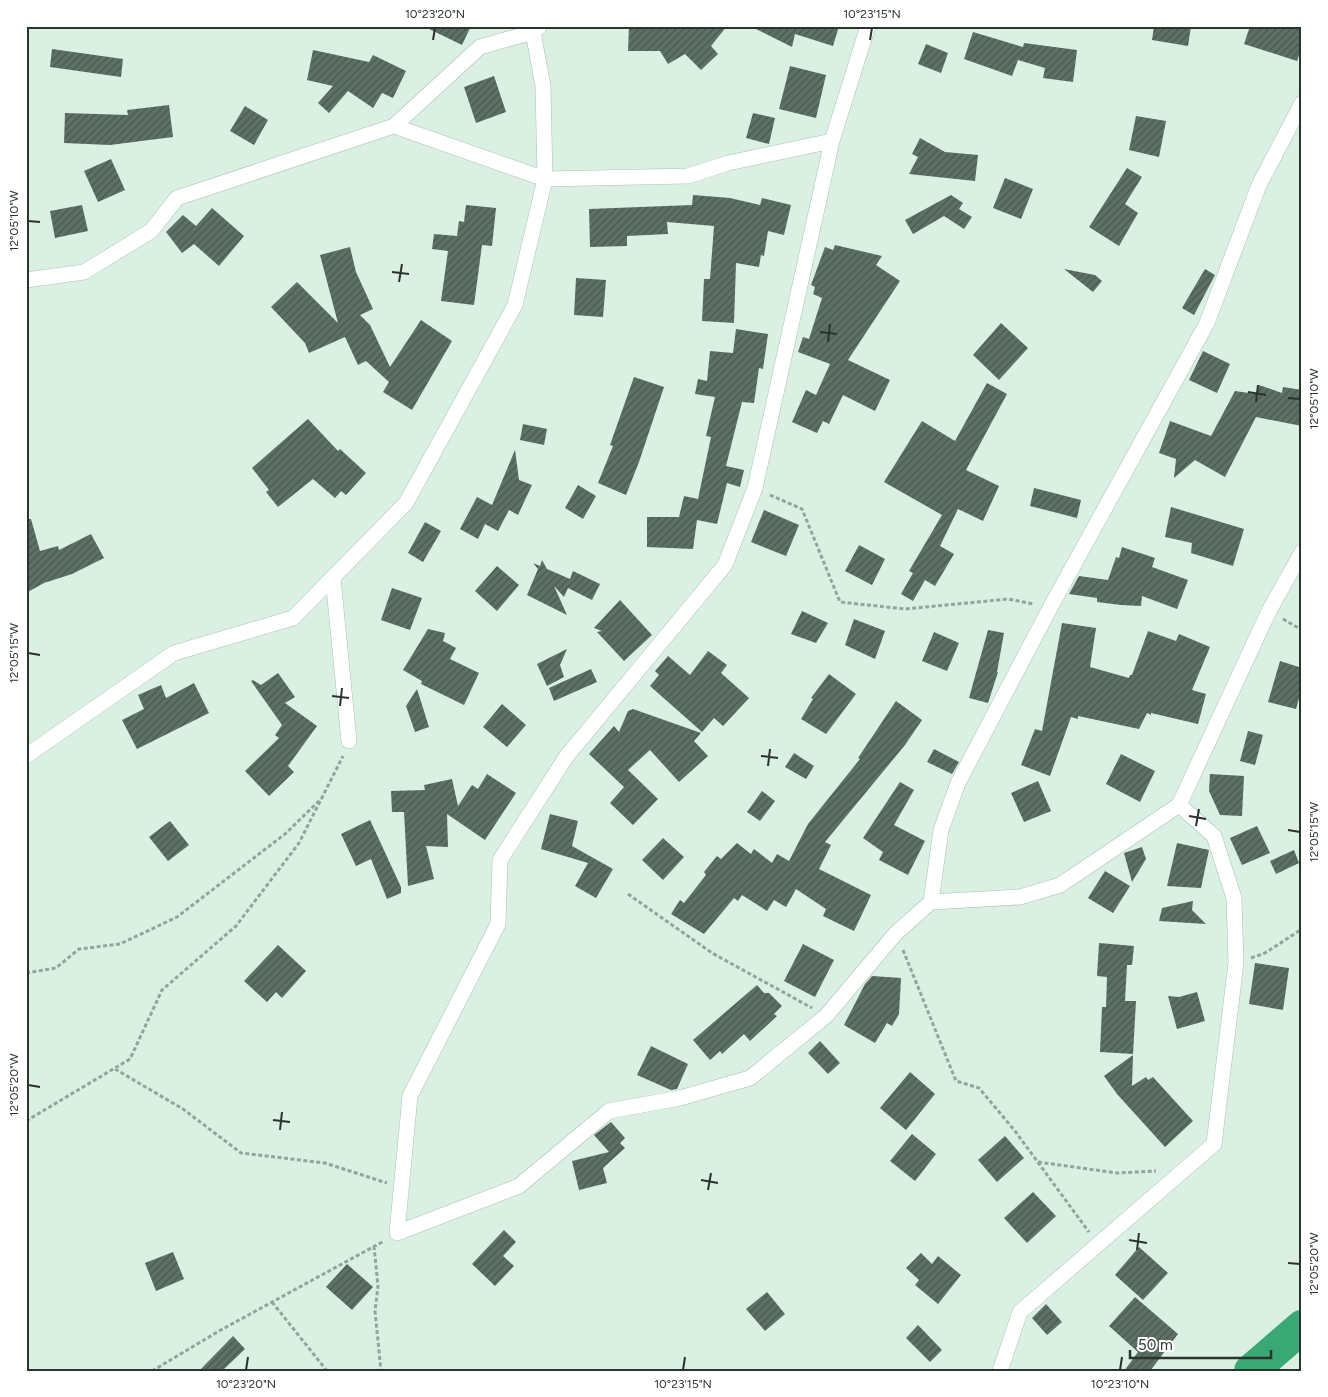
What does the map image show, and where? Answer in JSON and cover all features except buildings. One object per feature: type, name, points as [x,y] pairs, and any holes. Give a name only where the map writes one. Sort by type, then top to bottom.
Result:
[{"type":"street","points":[[868,26],[832,141],[755,488],[725,565],[566,757],[500,860],[498,924],[410,1096],[397,1233],[519,1186],[609,1111],[680,1098],[750,1078],[826,1016],[896,933],[932,902],[1020,897],[1060,885],[1179,805],[1269,611],[1302,552]]},
{"type":"street","points":[[26,280],[84,272],[152,231],[177,198],[394,126],[480,47],[536,29],[543,86],[545,179],[515,305],[406,503],[294,618],[174,653],[26,756]]},
{"type":"street","points":[[932,902],[941,830],[958,783],[1050,608],[1207,323],[1258,185],[1302,104]]},
{"type":"street","points":[[394,126],[545,179],[688,176],[728,163],[832,141]]},
{"type":"street","points":[[333,578],[349,741]]},
{"type":"street","points":[[1000,1371],[1020,1312],[1214,1144],[1236,963],[1234,898],[1214,836],[1179,805]]},
{"type":"path","points":[[755,488],[802,509],[840,602],[905,609],[1008,599],[1050,608]]},
{"type":"path","points":[[1269,611],[1302,630]]},
{"type":"path","points":[[26,1121],[130,1060],[162,990],[236,926],[299,844],[325,796],[349,741]]},
{"type":"path","points":[[26,973],[56,968],[79,949],[120,944],[177,917],[285,834],[325,796]]},
{"type":"path","points":[[628,894],[712,952],[826,1016]]},
{"type":"path","points":[[1236,963],[1265,953],[1302,928]]},
{"type":"path","points":[[896,933],[956,1081],[979,1088],[1038,1161],[1098,1244]]},
{"type":"path","points":[[115,1068],[183,1109],[241,1153],[325,1163],[402,1188]]},
{"type":"path","points":[[1038,1161],[1117,1173],[1184,1170]]},
{"type":"path","points":[[152,1371],[397,1233]]},
{"type":"path","points":[[374,1246],[378,1286],[375,1311],[381,1371]]},
{"type":"path","points":[[272,1302],[327,1371]]},
{"type":"waterway","points":[[1251,1371],[1302,1327]]}]
